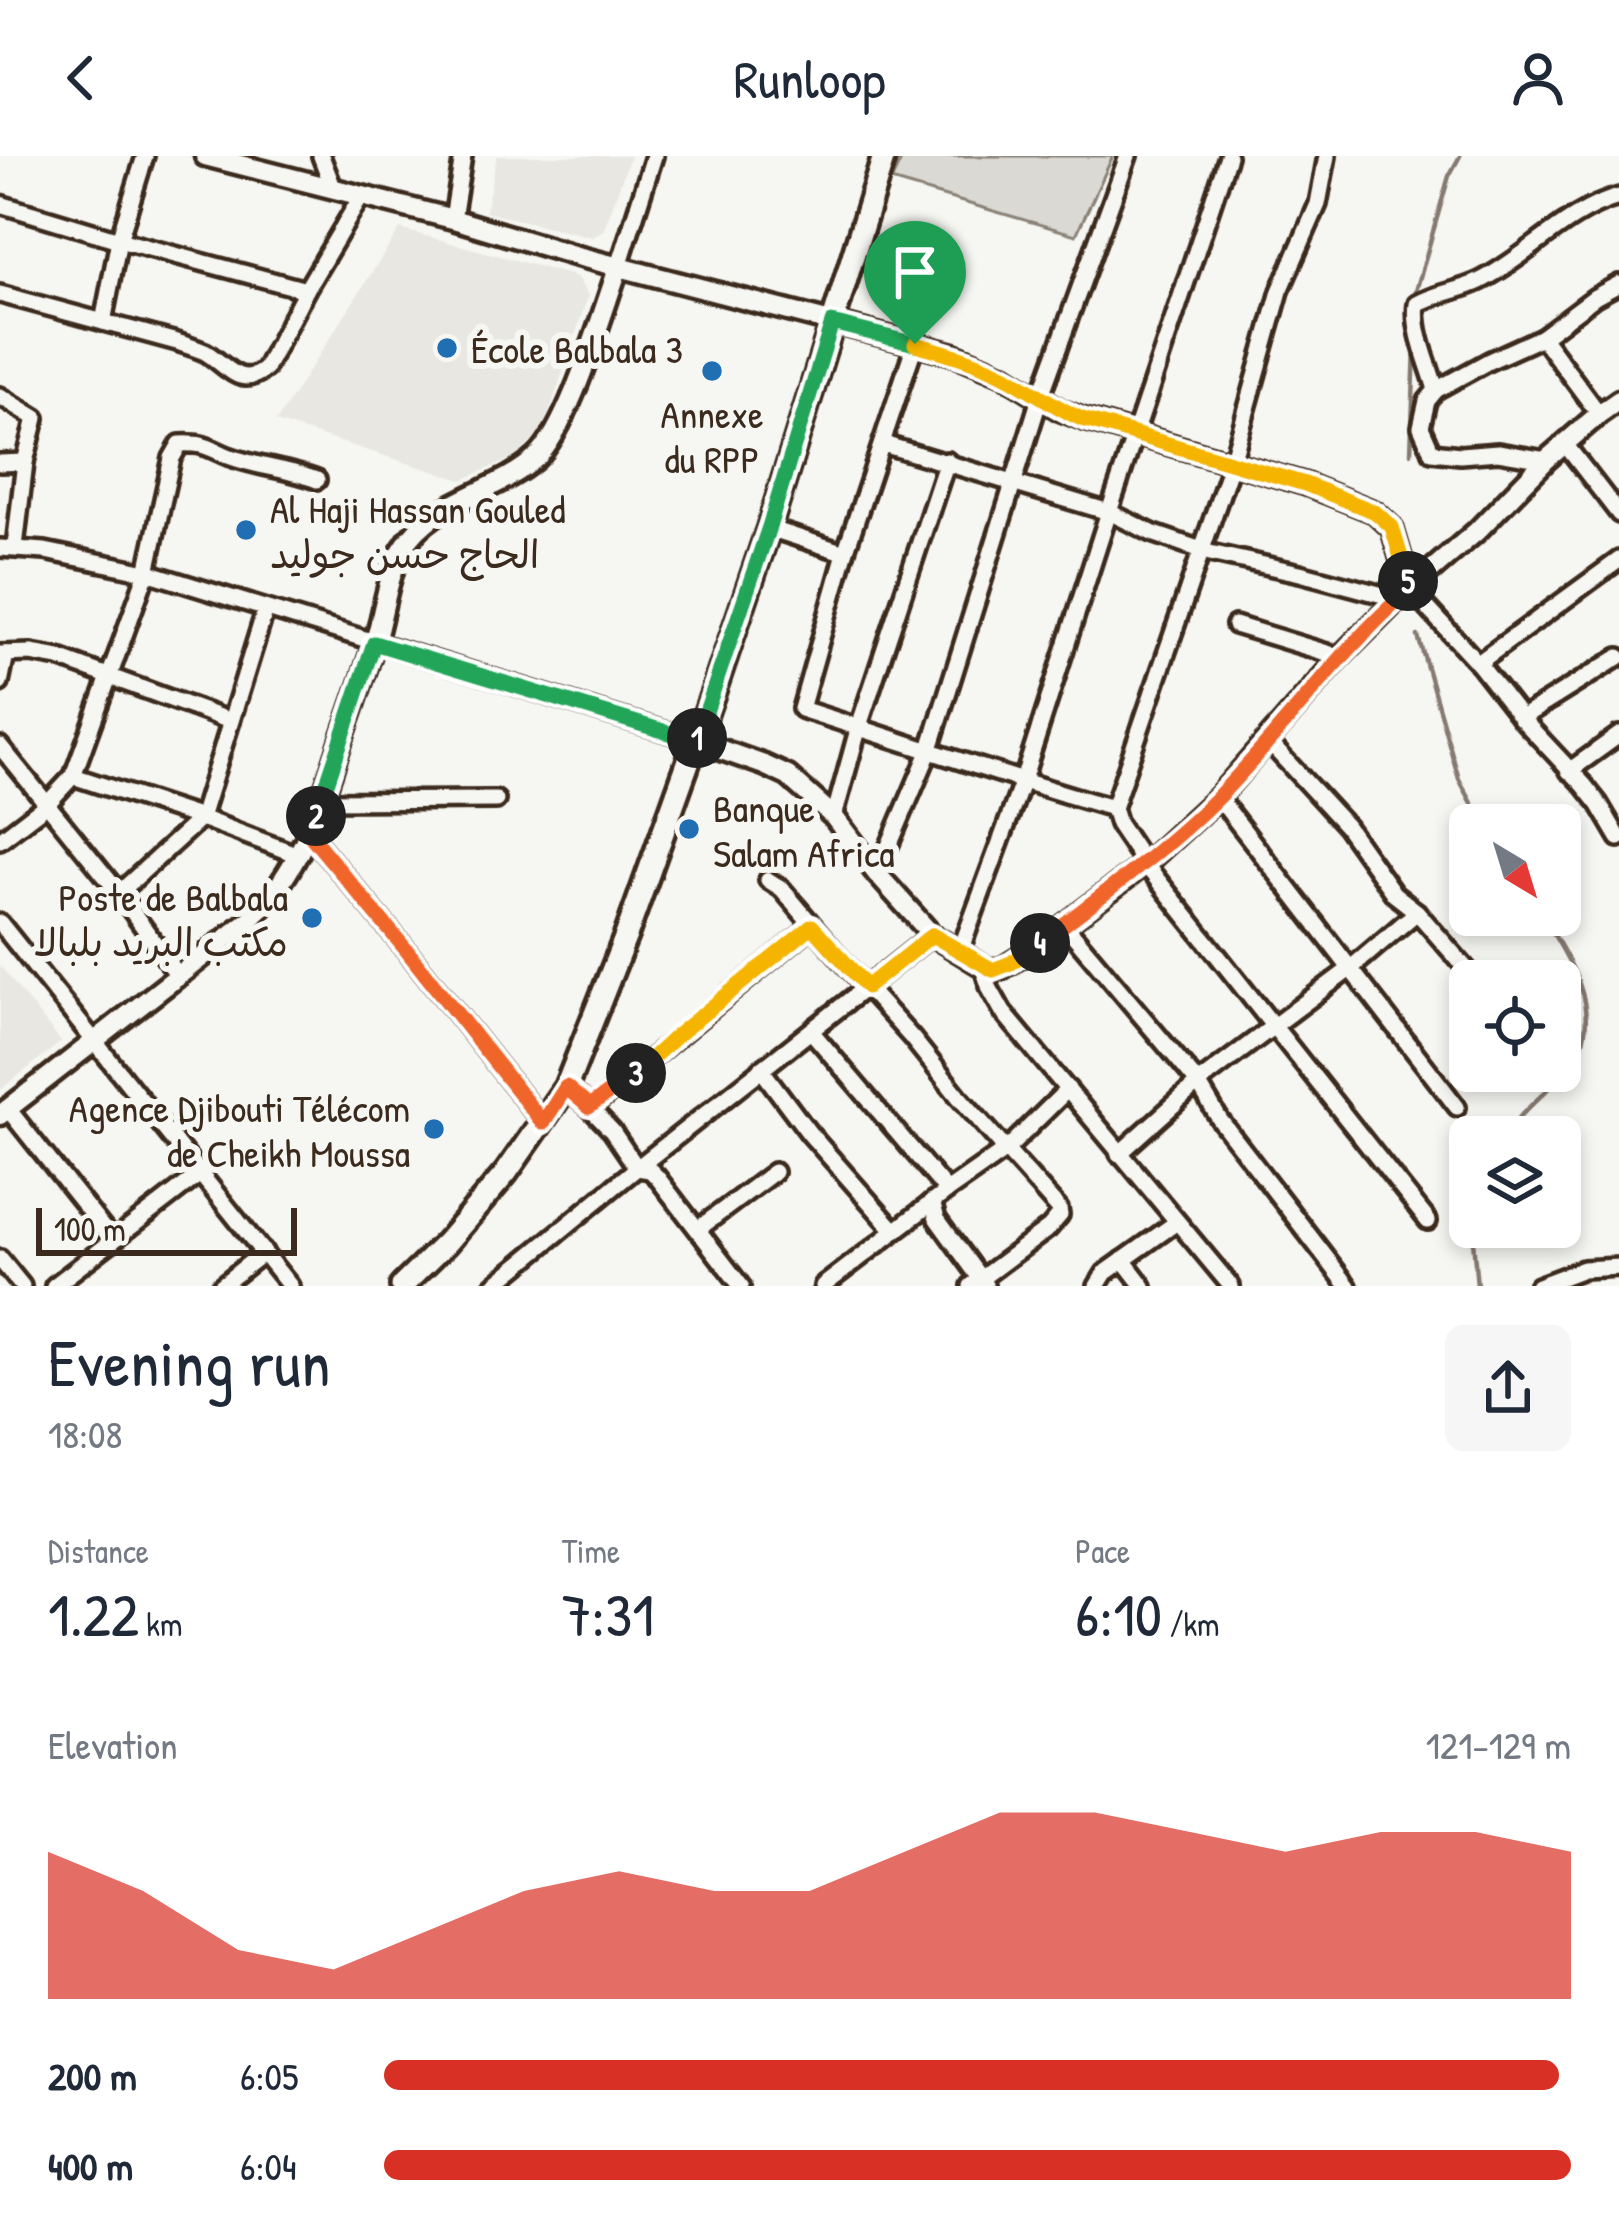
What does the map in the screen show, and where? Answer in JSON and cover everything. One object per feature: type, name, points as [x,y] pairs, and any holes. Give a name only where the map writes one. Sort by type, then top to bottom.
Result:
[{"type":"main road","points":[[402,1286],[506,1173],[566,1087],[696,741],[769,527],[884,156]]},
{"type":"street","points":[[103,322],[119,240],[145,156]]},
{"type":"street","points":[[205,156],[954,354],[1004,375],[1082,419],[1343,497],[1385,519],[1392,527],[1404,594]]},
{"type":"street","points":[[321,156],[334,190]]},
{"type":"street","points":[[453,219],[464,156]]},
{"type":"street","points":[[113,1241],[4,1112],[179,977],[266,904],[280,886],[310,835],[400,553],[428,518],[495,485],[548,446],[620,266],[654,156]]},
{"type":"street","points":[[877,874],[929,752],[1040,398],[1128,156]]},
{"type":"street","points":[[959,952],[1022,783],[1228,156]]},
{"type":"street","points":[[1328,156],[1318,204],[1280,291],[1232,462],[1113,808],[1145,864],[1428,1221]]},
{"type":"street","points":[[0,294],[194,348],[238,376],[257,375],[265,369],[361,197]]},
{"type":"street","points":[[1436,390],[1418,330],[1417,304],[1476,283],[1575,216],[1619,197]]},
{"type":"street","points":[[0,204],[306,290]]},
{"type":"street","points":[[1546,460],[1498,452],[1432,452],[1420,427],[1427,401],[1436,390],[1542,337],[1619,284]]},
{"type":"street","points":[[1542,337],[1599,414]]},
{"type":"street","points":[[915,344],[845,553],[801,709],[1022,783],[1113,808]]},
{"type":"street","points":[[0,396],[36,418],[8,547],[147,572],[764,764],[788,776],[834,817],[932,935],[993,970],[1145,864],[1218,797],[1340,657],[1404,594],[1477,531],[1546,460],[1619,400]]},
{"type":"street","points":[[0,840],[73,776],[147,572],[172,458],[180,444],[205,443],[227,455],[316,480]]},
{"type":"street","points":[[883,444],[1109,512],[1201,549],[1404,594],[1478,663],[1521,718],[1614,816],[1619,838]]},
{"type":"street","points":[[1565,444],[1619,514]]},
{"type":"street","points":[[834,817],[859,726],[947,461]]},
{"type":"street","points":[[0,463],[25,462]]},
{"type":"street","points":[[769,527],[845,553]]},
{"type":"street","points":[[1478,663],[1619,560]]},
{"type":"street","points":[[119,893],[201,818],[266,610]]},
{"type":"street","points":[[1235,625],[1340,657]]},
{"type":"street","points":[[0,682],[3,654],[31,653],[59,658],[230,721]]},
{"type":"street","points":[[1521,718],[1619,657]]},
{"type":"street","points":[[1569,771],[1619,735]]},
{"type":"street","points":[[1268,742],[1346,826],[1394,893],[1459,960]]},
{"type":"street","points":[[0,746],[119,893],[179,977]]},
{"type":"street","points":[[73,776],[298,855]]},
{"type":"street","points":[[1218,797],[1457,1108]]},
{"type":"street","points":[[321,801],[496,800]]},
{"type":"street","points":[[310,835],[543,1123]]},
{"type":"street","points":[[768,880],[782,889],[958,1097],[1056,1202],[1060,1215],[979,1284],[937,1220],[932,1202]]},
{"type":"street","points":[[1119,1154],[1198,1083],[1417,912]]},
{"type":"street","points":[[0,923],[290,1286]]},
{"type":"street","points":[[1064,924],[1198,1083],[1220,1120],[1348,1286]]},
{"type":"street","points":[[589,1107],[812,926]]},
{"type":"street","points":[[493,1286],[932,935]]},
{"type":"street","points":[[982,965],[1003,1012],[1231,1286]]},
{"type":"street","points":[[811,1031],[947,1191]]},
{"type":"street","points":[[761,1069],[809,1133],[895,1231]]},
{"type":"street","points":[[566,1087],[612,1132],[637,1168],[650,1170],[741,1286]]},
{"type":"street","points":[[823,1286],[1006,1149],[1068,1089]]},
{"type":"street","points":[[698,1228],[774,1172]]},
{"type":"street","points":[[54,1286],[201,1173]]},
{"type":"street","points":[[1096,1286],[1100,1278],[1177,1222]]},
{"type":"street","points":[[221,1286],[264,1252]]},
{"type":"street","points":[[0,1258],[22,1286]]},
{"type":"street","points":[[1123,1260],[1143,1286]]},
{"type":"street","points":[[1538,1286],[1583,1270],[1619,1268]]},
{"type":"shaded area","points":[[497,156],[630,156],[604,229],[593,237],[485,212]]},
{"type":"shaded area","points":[[903,156],[1113,156],[1076,235],[891,181]]},
{"type":"shaded area","name":"École Balbala 3","points":[[400,229],[577,277],[588,296],[548,416],[535,439],[515,457],[462,480],[276,422]]},
{"type":"shaded area","points":[[0,966],[61,1042],[0,1090]]},
{"type":"waterway","points":[[1414,298],[1449,176],[1460,156]]},
{"type":"waterway","points":[[1411,453],[1415,346]]},
{"type":"waterway","points":[[1418,636],[1459,779],[1473,804]]},
{"type":"waterway","points":[[1520,1116],[1572,1062],[1586,1027],[1582,993],[1555,936]]},
{"type":"waterway","points":[[1474,1248],[1477,1286]]},
{"type":"place","name":"École Balbala 3","points":[[447,348]]},
{"type":"place","name":"Annexe du RPP","points":[[712,371]]},
{"type":"place","name":"Al Haji Hassan Gouled الحاج حسن جوليد","points":[[246,530]]},
{"type":"place","name":"Banque Salam Africa","points":[[689,829]]},
{"type":"place","name":"Poste de Balbala مكتب البريد بلبالا","points":[[312,918]]},
{"type":"place","name":"Agence Djibouti Télécom de Cheikh Moussa","points":[[434,1129]]},
{"type":"route","points":[[832,323],[915,344],[1004,375],[1082,419],[1305,484],[1375,512],[1392,527],[1410,589],[1340,657],[1218,797],[1145,864],[1011,963],[1000,969],[987,968],[932,935],[867,987],[812,926],[601,1100],[589,1107],[566,1087],[543,1123],[310,835],[374,643],[696,741],[832,323]]}]
